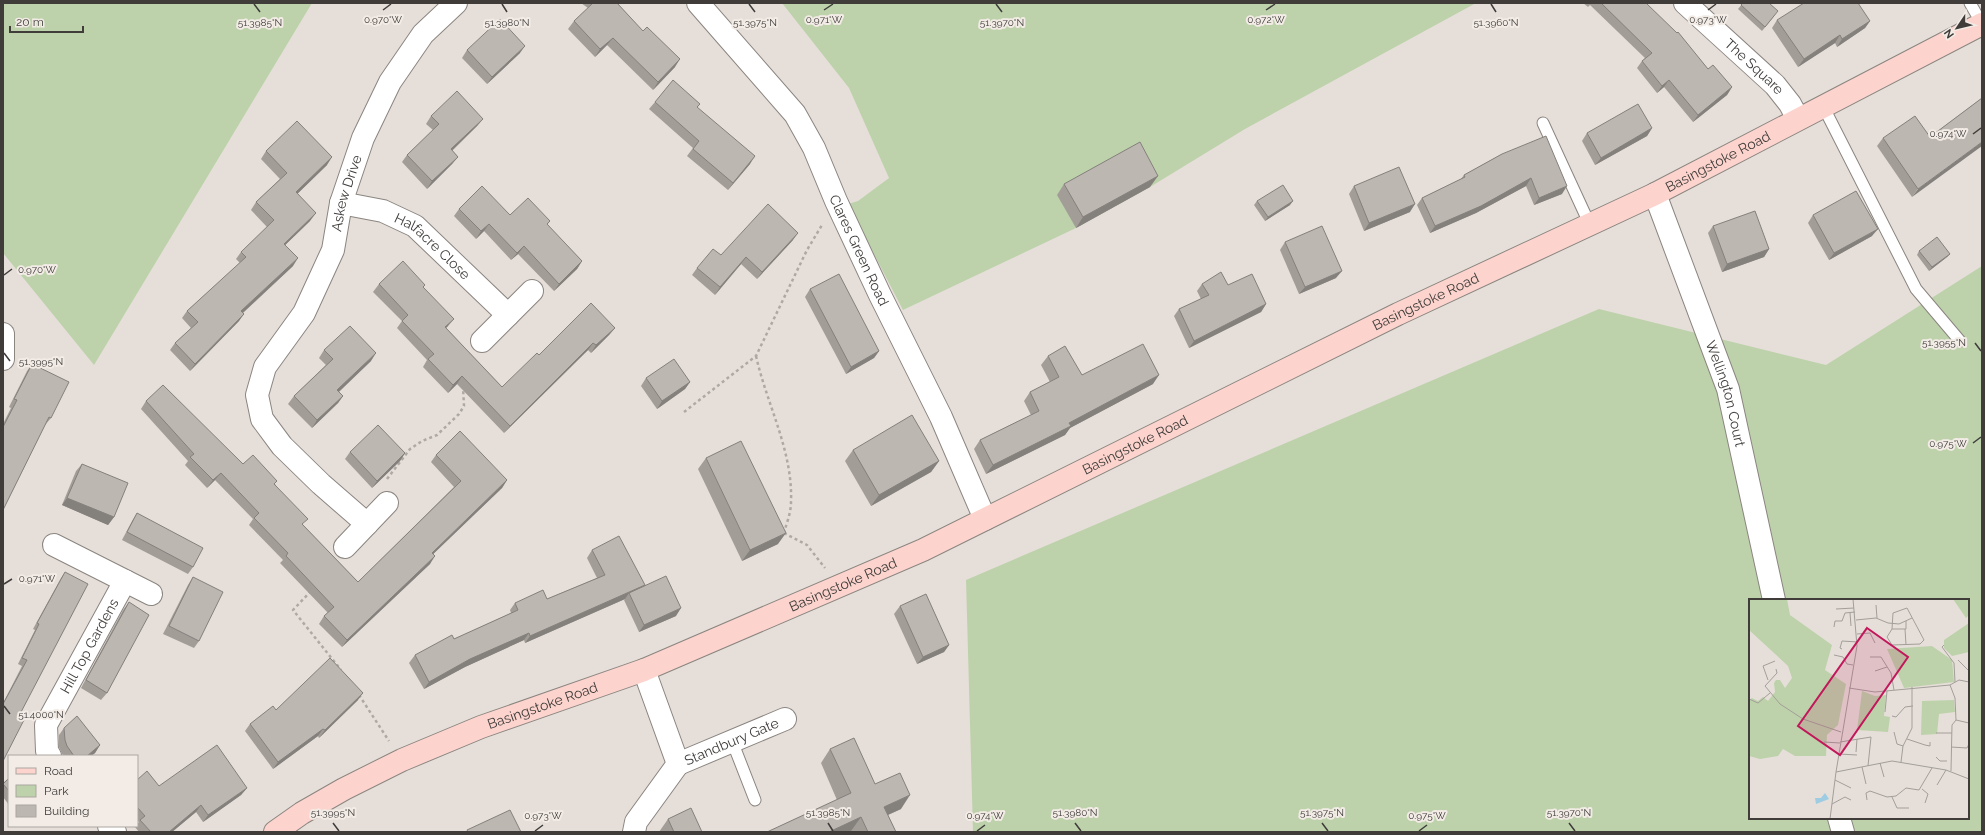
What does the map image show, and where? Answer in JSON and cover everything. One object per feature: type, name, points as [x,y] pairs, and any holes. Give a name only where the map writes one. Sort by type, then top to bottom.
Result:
[{"type":"street","name":"Askew Drive","points":[[367,524],[321,484],[282,446],[262,419],[249,394],[265,368],[304,313],[333,250],[341,203],[363,138],[390,82],[423,34],[456,3]]},
{"type":"street","name":"Clares Green Road","points":[[698,3],[795,114],[814,148],[836,201],[941,417],[985,519]]},
{"type":"street","name":"The Square","points":[[1685,3],[1775,85],[1790,104],[1798,119]]},
{"type":"street","name":"Basingstoke Road","points":[[275,832],[344,788],[402,760],[481,727],[644,670],[923,550],[1391,318],[1656,194],[1982,24]]},
{"type":"street","name":"Wellington Court","points":[[1656,194],[1728,389],[1774,599]]},
{"type":"street","name":"Halfacre Close","points":[[341,203],[383,211],[415,226],[508,315]]},
{"type":"street","points":[[482,341],[532,291]]},
{"type":"street","points":[[3,334],[3,359]]},
{"type":"street","points":[[345,547],[387,502]]},
{"type":"street","name":"Hill Top Gardens","points":[[54,545],[151,594]]},
{"type":"street","name":"Hill Top Gardens","points":[[50,755],[46,725],[125,581]]},
{"type":"street","name":"Standbury Gate","points":[[644,670],[678,764]]},
{"type":"street","name":"Standbury Gate","points":[[634,832],[636,822],[678,764],[784,719]]},
{"type":"street","points":[[1839,819],[1843,832]]},
{"type":"lane","points":[[1970,3],[1982,24]]},
{"type":"lane","points":[[1823,106],[1916,289],[1960,341]]},
{"type":"lane","points":[[1543,123],[1590,225]]},
{"type":"lane","points":[[732,742],[755,800]]},
{"type":"path","points":[[684,412],[756,356],[807,250],[836,201]]},
{"type":"path","points":[[756,356],[760,373],[786,452],[792,503],[783,533],[807,545],[837,587]]},
{"type":"path","points":[[387,502],[379,491],[410,449],[422,441],[437,435],[459,414],[464,406],[463,387],[468,382]]},
{"type":"path","points":[[314,588],[293,610],[345,674]]},
{"type":"path","points":[[358,693],[402,760]]},
{"type":"green space","points":[[3,3],[312,3],[94,365],[3,253]]},
{"type":"green space","points":[[782,3],[1476,3],[1245,129],[1150,187],[1076,228],[903,310],[848,204],[858,201],[889,178],[849,88]]},
{"type":"green space","points":[[1982,266],[1982,832],[973,832],[966,580],[1599,309],[1826,365]]},
{"type":"building","points":[[593,3],[617,3],[643,31],[647,27],[680,59],[658,82],[613,38],[600,49],[574,21]]},
{"type":"building","points":[[1601,3],[1646,3],[1677,33],[1678,32],[1708,69],[1713,65],[1732,87],[1698,115],[1669,80],[1662,86],[1642,61],[1652,53]]},
{"type":"building","points":[[1743,3],[1769,3],[1778,11],[1765,27],[1741,5]]},
{"type":"building","points":[[1804,3],[1858,3],[1870,21],[1842,39],[1840,35],[1804,59],[1777,20]]},
{"type":"building","points":[[500,19],[525,46],[492,77],[467,50]]},
{"type":"building","points":[[673,80],[700,104],[697,107],[755,156],[733,183],[693,149],[699,141],[655,102]]},
{"type":"building","points":[[457,91],[483,119],[451,149],[458,157],[432,181],[407,155],[439,124],[431,116]]},
{"type":"building","points":[[1982,98],[1982,142],[1918,189],[1883,138],[1915,116],[1930,137]]},
{"type":"building","points":[[1638,104],[1652,128],[1601,158],[1587,133]]},
{"type":"building","points":[[297,121],[332,157],[296,192],[316,213],[284,244],[298,258],[241,311],[244,314],[195,364],[175,343],[198,322],[187,311],[246,257],[241,252],[274,220],[256,202],[287,173],[266,151]]},
{"type":"building","points":[[1546,136],[1567,186],[1539,198],[1531,178],[1481,206],[1435,226],[1422,198],[1465,177],[1464,175],[1502,154]]},
{"type":"building","points":[[1140,142],[1158,176],[1083,217],[1064,184]]},
{"type":"building","points":[[1399,167],[1415,204],[1369,223],[1354,186]]},
{"type":"building","points":[[1283,185],[1293,201],[1268,217],[1257,201]]},
{"type":"building","points":[[482,186],[510,215],[528,198],[550,221],[547,224],[582,261],[559,284],[524,246],[517,253],[489,224],[481,231],[459,209]]},
{"type":"building","points":[[1856,191],[1878,229],[1834,253],[1813,215]]},
{"type":"building","points":[[768,204],[798,233],[762,272],[746,257],[720,287],[697,268],[713,249],[721,255]]},
{"type":"building","points":[[1755,211],[1769,249],[1727,264],[1713,226]]},
{"type":"building","points":[[1322,226],[1342,271],[1305,287],[1285,242]]},
{"type":"building","points":[[1937,237],[1950,254],[1932,267],[1919,251]]},
{"type":"building","points":[[403,261],[425,285],[423,287],[454,319],[445,327],[502,387],[537,353],[539,355],[591,303],[615,328],[596,345],[593,343],[510,426],[462,376],[453,385],[428,359],[434,354],[402,321],[408,315],[379,284]]},
{"type":"building","points":[[1221,272],[1228,285],[1252,274],[1266,304],[1194,341],[1179,309],[1209,295],[1202,284]]},
{"type":"building","points":[[839,274],[879,351],[851,367],[810,289]]},
{"type":"building","points":[[350,326],[376,353],[337,390],[343,396],[317,420],[294,396],[333,359],[324,350]]},
{"type":"building","points":[[1143,344],[1159,375],[1069,423],[1071,426],[993,465],[980,440],[1039,411],[1030,392],[1059,377],[1048,356],[1065,346],[1082,375]]},
{"type":"building","points":[[674,359],[690,382],[662,401],[646,378]]},
{"type":"building","points":[[32,364],[69,382],[51,418],[49,417],[3,510],[3,427],[17,400],[14,399]]},
{"type":"building","points":[[163,385],[243,464],[253,455],[277,481],[274,484],[308,519],[302,524],[358,582],[461,481],[436,455],[460,431],[507,480],[432,553],[435,556],[347,640],[324,616],[334,607],[286,556],[288,553],[254,518],[259,513],[221,473],[213,480],[190,457],[194,454],[146,401]]},
{"type":"building","points":[[912,415],[939,461],[879,495],[853,450]]},
{"type":"building","points":[[378,425],[405,453],[377,481],[350,452]]},
{"type":"building","points":[[741,441],[786,533],[750,550],[706,458]]},
{"type":"building","points":[[82,464],[128,483],[114,517],[67,498]]},
{"type":"building","points":[[137,513],[203,548],[193,567],[127,532]]},
{"type":"building","points":[[619,536],[645,585],[530,636],[529,633],[470,659],[429,682],[415,655],[452,635],[454,639],[518,610],[515,603],[543,590],[547,599],[605,575],[592,550]]},
{"type":"building","points":[[65,572],[88,584],[20,714],[26,716],[3,761],[3,704],[27,660],[22,658],[39,624],[37,623]]},
{"type":"building","points":[[666,576],[681,608],[644,625],[629,593]]},
{"type":"building","points":[[193,577],[223,592],[199,641],[169,626]]},
{"type":"building","points":[[926,594],[949,645],[923,657],[900,606]]},
{"type":"building","points":[[129,602],[149,615],[107,693],[86,680]]},
{"type":"building","points":[[330,658],[363,693],[325,730],[323,729],[278,762],[250,724],[273,706],[276,710]]},
{"type":"building","points":[[77,716],[100,745],[88,755],[73,755],[67,746],[64,728]]},
{"type":"building","points":[[854,738],[875,784],[900,773],[910,795],[884,807],[896,832],[868,832],[861,817],[829,832],[767,832],[851,793],[830,749]]},
{"type":"building","points":[[217,745],[247,788],[208,815],[201,805],[169,832],[151,832],[140,820],[145,816],[138,808],[138,779],[147,771],[159,786]]},
{"type":"building","points":[[8,779],[8,790],[3,784]]},
{"type":"building","points":[[691,808],[702,832],[674,832],[668,819]]},
{"type":"building","points":[[510,810],[521,832],[468,832],[467,830]]}]
